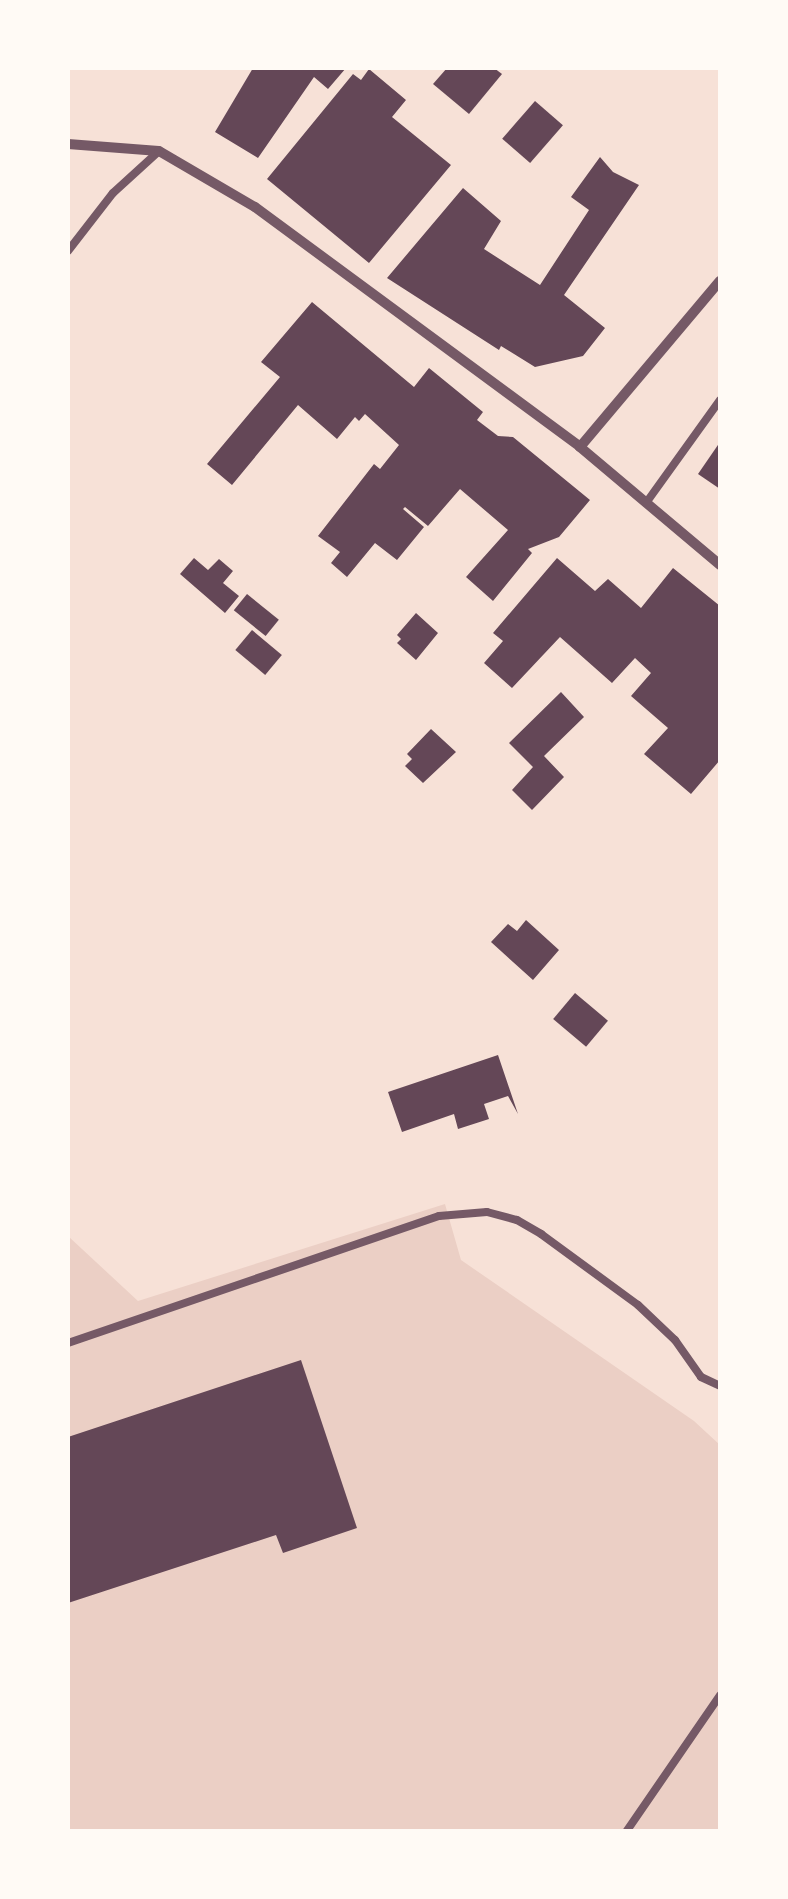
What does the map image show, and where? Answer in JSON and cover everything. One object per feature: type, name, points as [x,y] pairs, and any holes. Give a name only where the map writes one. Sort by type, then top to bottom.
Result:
[{"type":"street","points":[[68,144],[159,152],[254,207],[580,447],[720,566]]},
{"type":"street","points":[[580,447],[720,281]]},
{"type":"lane","points":[[68,251],[113,193],[159,152]]},
{"type":"lane","points":[[646,502],[720,400]]},
{"type":"lane","points":[[68,1343],[439,1216],[487,1212],[516,1220],[541,1234],[638,1305],[676,1340],[701,1377],[720,1386]]},
{"type":"lane","points":[[626,1832],[720,1695]]},
{"type":"shaded area","points":[[445,1204],[461,1260],[694,1421],[720,1445],[720,1831],[68,1831],[68,1236],[138,1301]]},
{"type":"building","points":[[253,68],[346,68],[328,89],[314,77],[258,158],[215,132]]},
{"type":"building","points":[[447,68],[494,68],[502,74],[469,114],[433,84]]},
{"type":"building","points":[[369,69],[406,100],[392,117],[451,165],[369,263],[267,179],[353,74],[361,80]]},
{"type":"building","points":[[535,101],[563,125],[530,163],[502,139]]},
{"type":"building","points":[[600,157],[613,172],[639,185],[564,295],[605,328],[583,356],[535,367],[501,346],[499,350],[387,278],[463,188],[501,221],[484,249],[540,285],[589,210],[571,197]]},
{"type":"building","points":[[312,302],[414,387],[429,368],[483,412],[477,420],[498,436],[513,437],[590,500],[559,537],[528,549],[532,553],[493,601],[466,577],[508,530],[460,489],[428,526],[403,509],[424,527],[397,560],[375,543],[347,577],[331,563],[340,552],[318,536],[374,464],[380,469],[399,445],[365,414],[359,421],[355,417],[337,439],[298,405],[232,485],[207,464],[280,377],[261,362]]},
{"type":"building","points":[[720,442],[720,489],[698,474]]},
{"type":"building","points":[[194,558],[208,570],[219,559],[233,571],[223,583],[239,596],[225,613],[180,574]]},
{"type":"building","points":[[557,558],[595,591],[608,579],[641,608],[673,568],[720,606],[720,760],[691,794],[644,754],[668,728],[631,696],[651,673],[635,658],[612,683],[560,637],[512,688],[484,663],[503,641],[493,633]]},
{"type":"building","points":[[247,594],[279,620],[266,636],[234,610]]},
{"type":"building","points":[[416,613],[438,633],[416,660],[397,643],[401,639],[397,635]]},
{"type":"building","points":[[252,630],[282,655],[265,675],[235,650]]},
{"type":"building","points":[[561,692],[584,717],[544,756],[564,777],[532,810],[512,790],[533,767],[509,743]]},
{"type":"building","points":[[431,729],[456,752],[423,783],[405,766],[412,759],[407,754]]},
{"type":"building","points":[[526,920],[559,950],[533,980],[491,942],[508,924],[517,931]]},
{"type":"building","points":[[575,993],[608,1021],[586,1047],[553,1019]]},
{"type":"building","points":[[498,1055],[518,1114],[508,1096],[484,1104],[489,1119],[458,1129],[454,1114],[402,1132],[388,1092]]},
{"type":"building","points":[[301,1360],[357,1528],[283,1553],[276,1535],[68,1603],[68,1437]]}]
